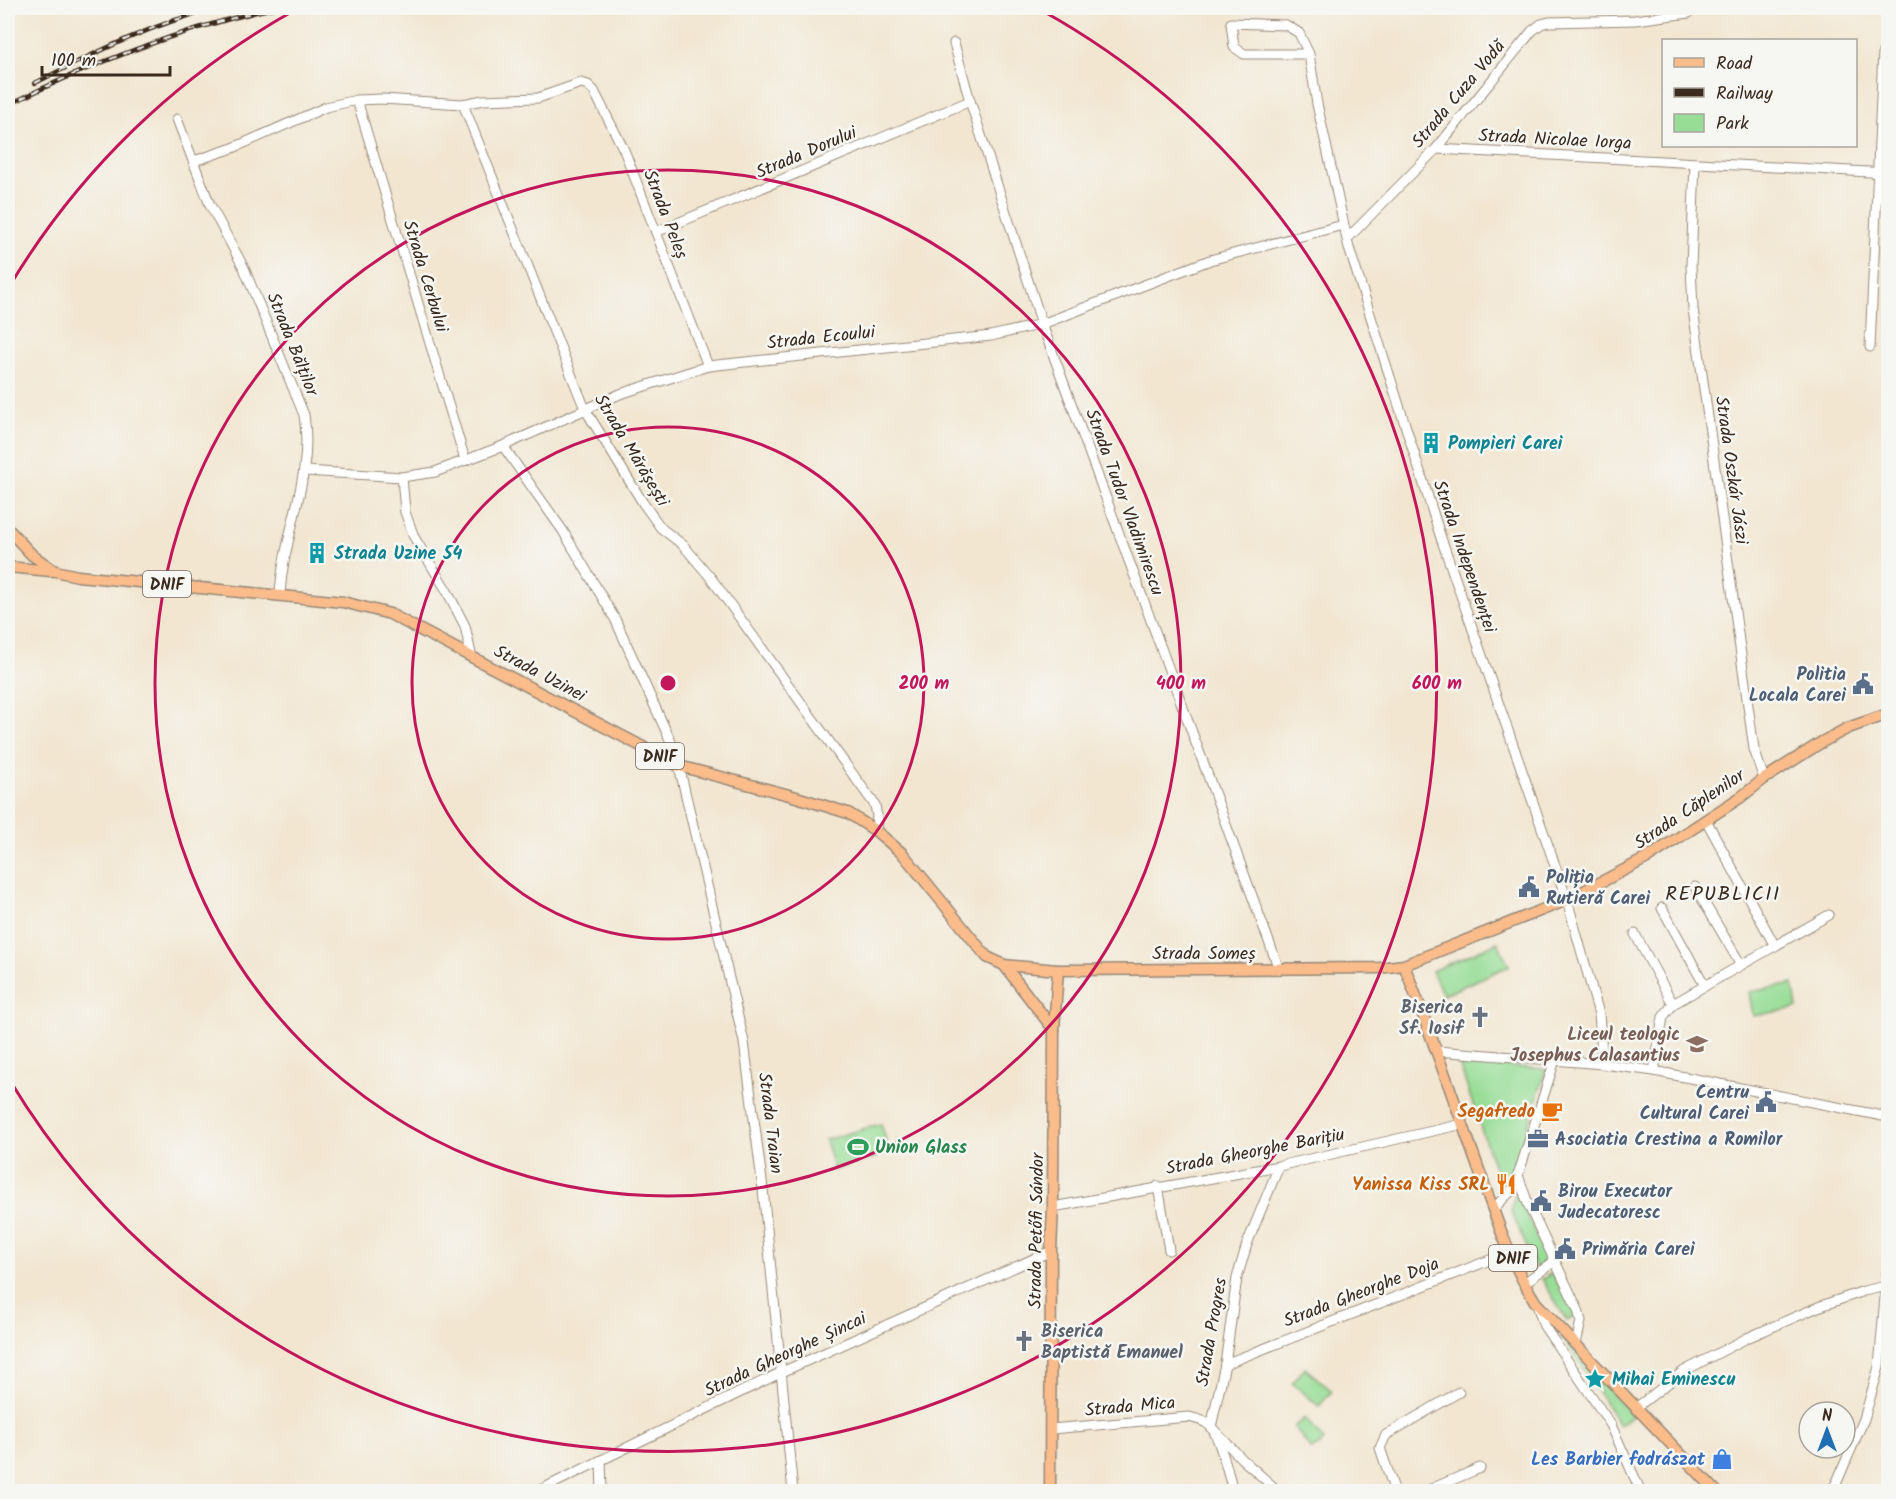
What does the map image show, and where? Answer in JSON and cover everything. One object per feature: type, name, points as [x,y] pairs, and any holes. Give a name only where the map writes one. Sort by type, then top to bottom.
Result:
[{"type":"main road","name":"Strada Uzinei","points":[[8,529],[32,555],[55,571],[78,576],[343,602],[390,614],[471,654],[679,765],[848,813],[876,831],[903,854],[987,957],[1004,965]]},
{"type":"main road","points":[[8,567],[55,571]]},
{"type":"main road","name":"Strada Căplenilor","points":[[1404,965],[1567,900],[1649,857],[1741,797],[1764,779],[1848,728],[1888,714]]},
{"type":"main road","name":"Strada Someș","points":[[1004,965],[1058,970],[1379,968],[1404,965]]},
{"type":"main road","points":[[1004,965],[1054,1030]]},
{"type":"main road","name":"DN1F","points":[[1404,965],[1493,1209],[1524,1283],[1536,1303],[1637,1407],[1709,1489]]},
{"type":"main road","name":"Strada Petőfi Sándor","points":[[1050,1491],[1054,1030],[1058,970]]},
{"type":"street","name":"Strada Cuza Vodă","points":[[1347,239],[1436,148],[1532,31],[1542,24],[1635,20],[1689,13]]},
{"type":"street","name":"Strada Independenței","points":[[1309,54],[1244,54],[1234,47],[1231,24],[1286,25],[1299,33],[1309,54],[1317,104],[1347,239],[1441,538],[1567,900],[1599,1014],[1603,1064]]},
{"type":"street","name":"Strada Tudor Vladimirescu","points":[[954,43],[970,101],[1042,324],[1279,969]]},
{"type":"street","points":[[1870,347],[1884,173],[1883,52]]},
{"type":"street","name":"Strada Peleș","points":[[463,104],[483,100],[538,98],[581,84],[588,85],[599,101],[624,150],[708,366]]},
{"type":"street","points":[[194,161],[233,147],[326,107],[357,100],[382,99],[463,104]]},
{"type":"street","name":"Strada Cerbului","points":[[357,100],[465,460]]},
{"type":"street","name":"Strada Dorului","points":[[656,232],[970,101]]},
{"type":"street","name":"Strada Mărășești","points":[[463,104],[585,409],[649,512],[662,528],[683,545],[711,578],[875,805],[876,831]]},
{"type":"street","name":"Strada Bălților","points":[[177,119],[210,205],[244,268],[304,415],[308,437],[305,471],[281,570],[280,595]]},
{"type":"street","name":"Strada Nicolae Iorga","points":[[1436,148],[1884,173]]},
{"type":"street","name":"Strada Oszkár Jászi","points":[[1695,163],[1691,266],[1693,309],[1754,748],[1764,779]]},
{"type":"street","name":"Strada Ecoului","points":[[305,471],[402,477],[435,472],[503,446],[620,394],[708,366],[991,336],[1042,324],[1209,260],[1343,225]]},
{"type":"street","name":"Strada Traian","points":[[503,446],[563,531],[615,619],[671,742],[679,765],[744,1042],[763,1189],[793,1491]]},
{"type":"street","points":[[402,477],[405,512],[414,537],[465,626],[471,654]]},
{"type":"street","points":[[1706,820],[1775,946]]},
{"type":"street","points":[[1695,887],[1741,965]]},
{"type":"street","points":[[1662,908],[1705,986]]},
{"type":"street","points":[[1654,1071],[1663,1017],[1673,1004],[1828,915]]},
{"type":"street","points":[[1635,934],[1673,1004]]},
{"type":"street","points":[[1437,1051],[1603,1064],[1654,1071],[1888,1117]]},
{"type":"street","points":[[1493,1209],[1514,1188],[1555,1060]]},
{"type":"street","name":"Strada Gheorghe Barițiu","points":[[1053,1207],[1158,1186],[1279,1166],[1463,1124]]},
{"type":"street","name":"Strada Progres","points":[[1211,1427],[1225,1364],[1237,1278],[1247,1244],[1279,1166]]},
{"type":"street","points":[[1518,1175],[1528,1204],[1578,1310],[1581,1321],[1576,1344]]},
{"type":"street","points":[[1158,1186],[1169,1250]]},
{"type":"street","name":"Strada Gheorghe Șincai","points":[[536,1491],[782,1372],[1051,1251]]},
{"type":"street","name":"Strada Gheorghe Doja","points":[[1225,1364],[1510,1252]]},
{"type":"street","points":[[1524,1283],[1555,1261]]},
{"type":"street","points":[[1829,1491],[1836,1484],[1864,1419],[1879,1367],[1888,1262]]},
{"type":"street","points":[[1637,1407],[1684,1371],[1747,1338],[1818,1307],[1886,1286]]},
{"type":"street","points":[[1536,1303],[1544,1326],[1611,1425],[1641,1491]]},
{"type":"street","points":[[1395,1491],[1380,1448],[1382,1441],[1386,1435],[1459,1392]]},
{"type":"street","name":"Strada Mica","points":[[1050,1429],[1189,1417],[1211,1427]]},
{"type":"street","points":[[1211,1427],[1274,1489]]},
{"type":"street","points":[[1211,1427],[1227,1468],[1233,1491]]},
{"type":"street","points":[[601,1461],[602,1491]]},
{"type":"street","points":[[1424,1491],[1480,1468]]},
{"type":"street","points":[[1258,1491],[1274,1489]]},
{"type":"green space","points":[[1498,942],[1509,966],[1443,995],[1432,971]]},
{"type":"green space","points":[[1793,984],[1797,1008],[1753,1016],[1749,992]]},
{"type":"green space","points":[[1459,1063],[1546,1069],[1513,1175],[1503,1194]]},
{"type":"green space","name":"Union Glass","points":[[881,1124],[890,1153],[834,1170],[825,1140]]},
{"type":"green space","points":[[1520,1184],[1522,1204],[1549,1263],[1536,1268],[1511,1211],[1516,1188]]},
{"type":"green space","points":[[1552,1273],[1578,1314],[1567,1321],[1542,1279]]},
{"type":"green space","points":[[1559,1331],[1632,1416],[1619,1425]]},
{"type":"green space","points":[[1305,1368],[1332,1391],[1319,1406],[1292,1383]]},
{"type":"green space","points":[[1305,1418],[1324,1441],[1312,1450],[1294,1427]]},
{"type":"railway","points":[[35,83],[101,50],[147,31],[217,8]]},
{"type":"railway","points":[[8,105],[105,61],[205,26],[273,8]]},
{"type":"place","name":"Pompieri Carei","points":[[1431,443]]},
{"type":"place","name":"Strada Uzine 54","points":[[317,553]]},
{"type":"place","name":"Politia Locala Carei","points":[[1863,684]]},
{"type":"place","name":"Poliția Rutieră Carei","points":[[1529,887]]},
{"type":"place","name":"Biserica Sf. Iosif","points":[[1480,1017]]},
{"type":"place","name":"Liceul teologic Josephus Calasantius","points":[[1697,1044]]},
{"type":"place","name":"Centru Cultural Carei","points":[[1766,1102]]},
{"type":"place","name":"Segafredo","points":[[1552,1111]]},
{"type":"place","name":"Asociatia Crestina a Romilor","points":[[1538,1139]]},
{"type":"place","name":"Union Glass","points":[[858,1147]]},
{"type":"place","name":"Yanissa Kiss SRL","points":[[1506,1184]]},
{"type":"place","name":"Birou Executor Judecatoresc","points":[[1541,1201]]},
{"type":"place","name":"Primăria Carei","points":[[1565,1249]]},
{"type":"place","name":"Biserica Baptistă Emanuel","points":[[1024,1341]]},
{"type":"place","name":"Mihai Eminescu","points":[[1595,1379]]},
{"type":"place","name":"Les Barbier fodrászat","points":[[1722,1459]]},
{"type":"district","name":"REPUBLICII","points":[[1723,893]]}]
